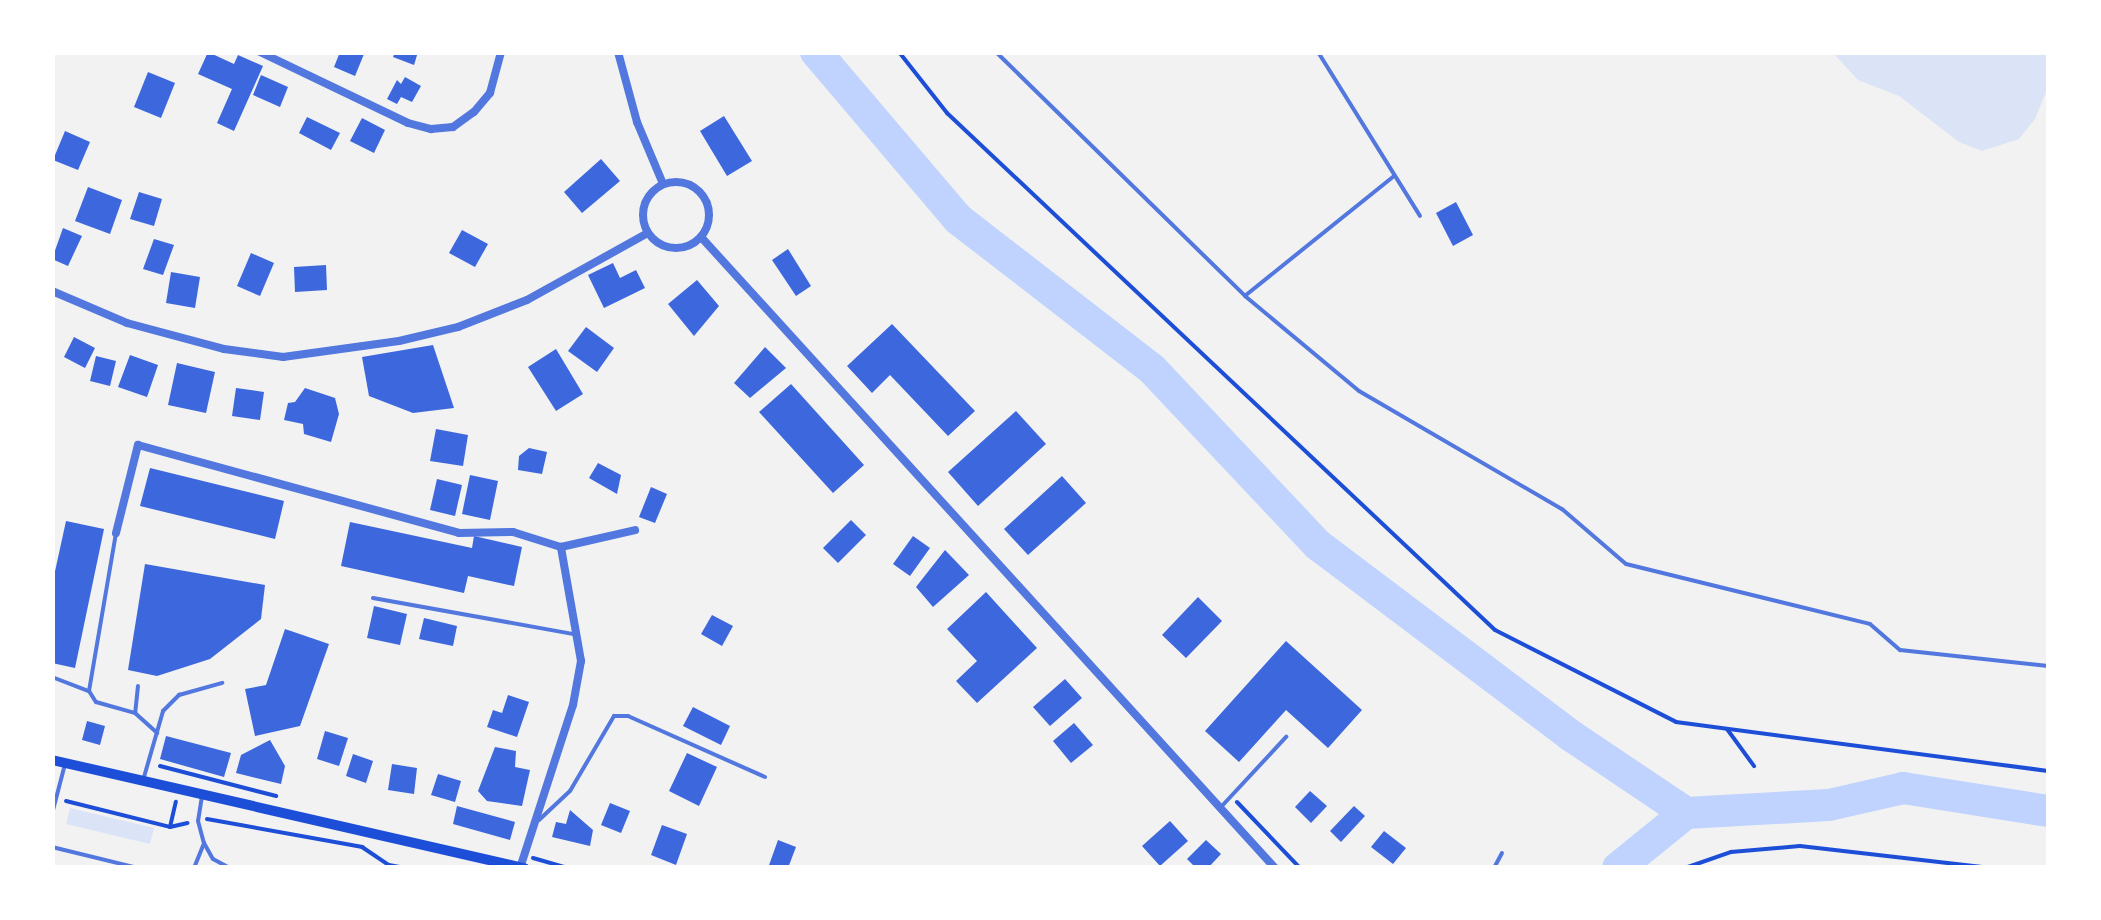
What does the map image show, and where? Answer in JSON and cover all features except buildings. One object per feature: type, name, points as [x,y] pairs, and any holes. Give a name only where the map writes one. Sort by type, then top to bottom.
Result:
[{"type":"main road","points":[[52,760],[522,867]]},
{"type":"street","points":[[260,52],[408,123],[431,129],[453,127],[474,112],[490,92],[501,52]]},
{"type":"street","points":[[618,52],[637,122],[663,184]]},
{"type":"street","points":[[685,183],[702,196],[709,217],[701,237],[674,248],[648,234],[644,205],[663,184],[685,183]]},
{"type":"street","points":[[52,291],[127,324],[224,350],[283,357],[399,342],[458,327],[527,300],[648,234]]},
{"type":"street","points":[[701,237],[1275,868]]},
{"type":"street","points":[[116,533],[138,445],[459,534],[513,532],[561,547],[635,530]]},
{"type":"street","points":[[522,867],[572,706],[581,662],[561,547]]},
{"type":"lane","points":[[996,52],[1245,296],[1360,391],[1562,509],[1626,564],[1870,624],[1900,650],[2048,666]]},
{"type":"lane","points":[[1318,52],[1420,216]]},
{"type":"lane","points":[[1245,296],[1394,176]]},
{"type":"lane","points":[[116,533],[90,691],[96,702],[136,713],[156,733]]},
{"type":"lane","points":[[373,598],[579,635]]},
{"type":"lane","points":[[52,677],[90,691]]},
{"type":"lane","points":[[142,782],[163,712],[179,696],[222,683]]},
{"type":"lane","points":[[136,713],[138,686]]},
{"type":"lane","points":[[532,826],[570,791],[614,716],[628,716],[765,776]]},
{"type":"lane","points":[[1219,809],[1286,738]]},
{"type":"lane","points":[[52,814],[66,763]]},
{"type":"lane","points":[[202,796],[198,821],[204,842],[213,859],[230,868]]},
{"type":"lane","points":[[194,868],[204,842]]},
{"type":"lane","points":[[52,846],[138,868]]},
{"type":"lane","points":[[1494,868],[1502,853]]},
{"type":"path","points":[[899,52],[947,113],[1495,630],[1676,722],[2048,771]]},
{"type":"path","points":[[1727,728],[1754,766]]},
{"type":"path","points":[[147,766],[272,794]]},
{"type":"path","points":[[1232,796],[1300,868]]},
{"type":"path","points":[[56,799],[170,827],[211,818],[362,847],[389,865],[404,868]]},
{"type":"path","points":[[1685,868],[1732,852],[1800,846],[1989,868]]},
{"type":"shaded area","points":[[1833,53],[2048,53],[2048,87],[2035,119],[2019,139],[1982,151],[1959,142],[1899,96],[1858,80]]},
{"type":"shaded area","points":[[70,808],[154,828],[150,844],[66,824]]},
{"type":"waterway","points":[[816,52],[958,219],[1152,369],[1318,545],[1573,737],[1686,813],[1829,805],[1903,788],[2048,811]]},
{"type":"waterway","points":[[1618,868],[1686,813]]}]
